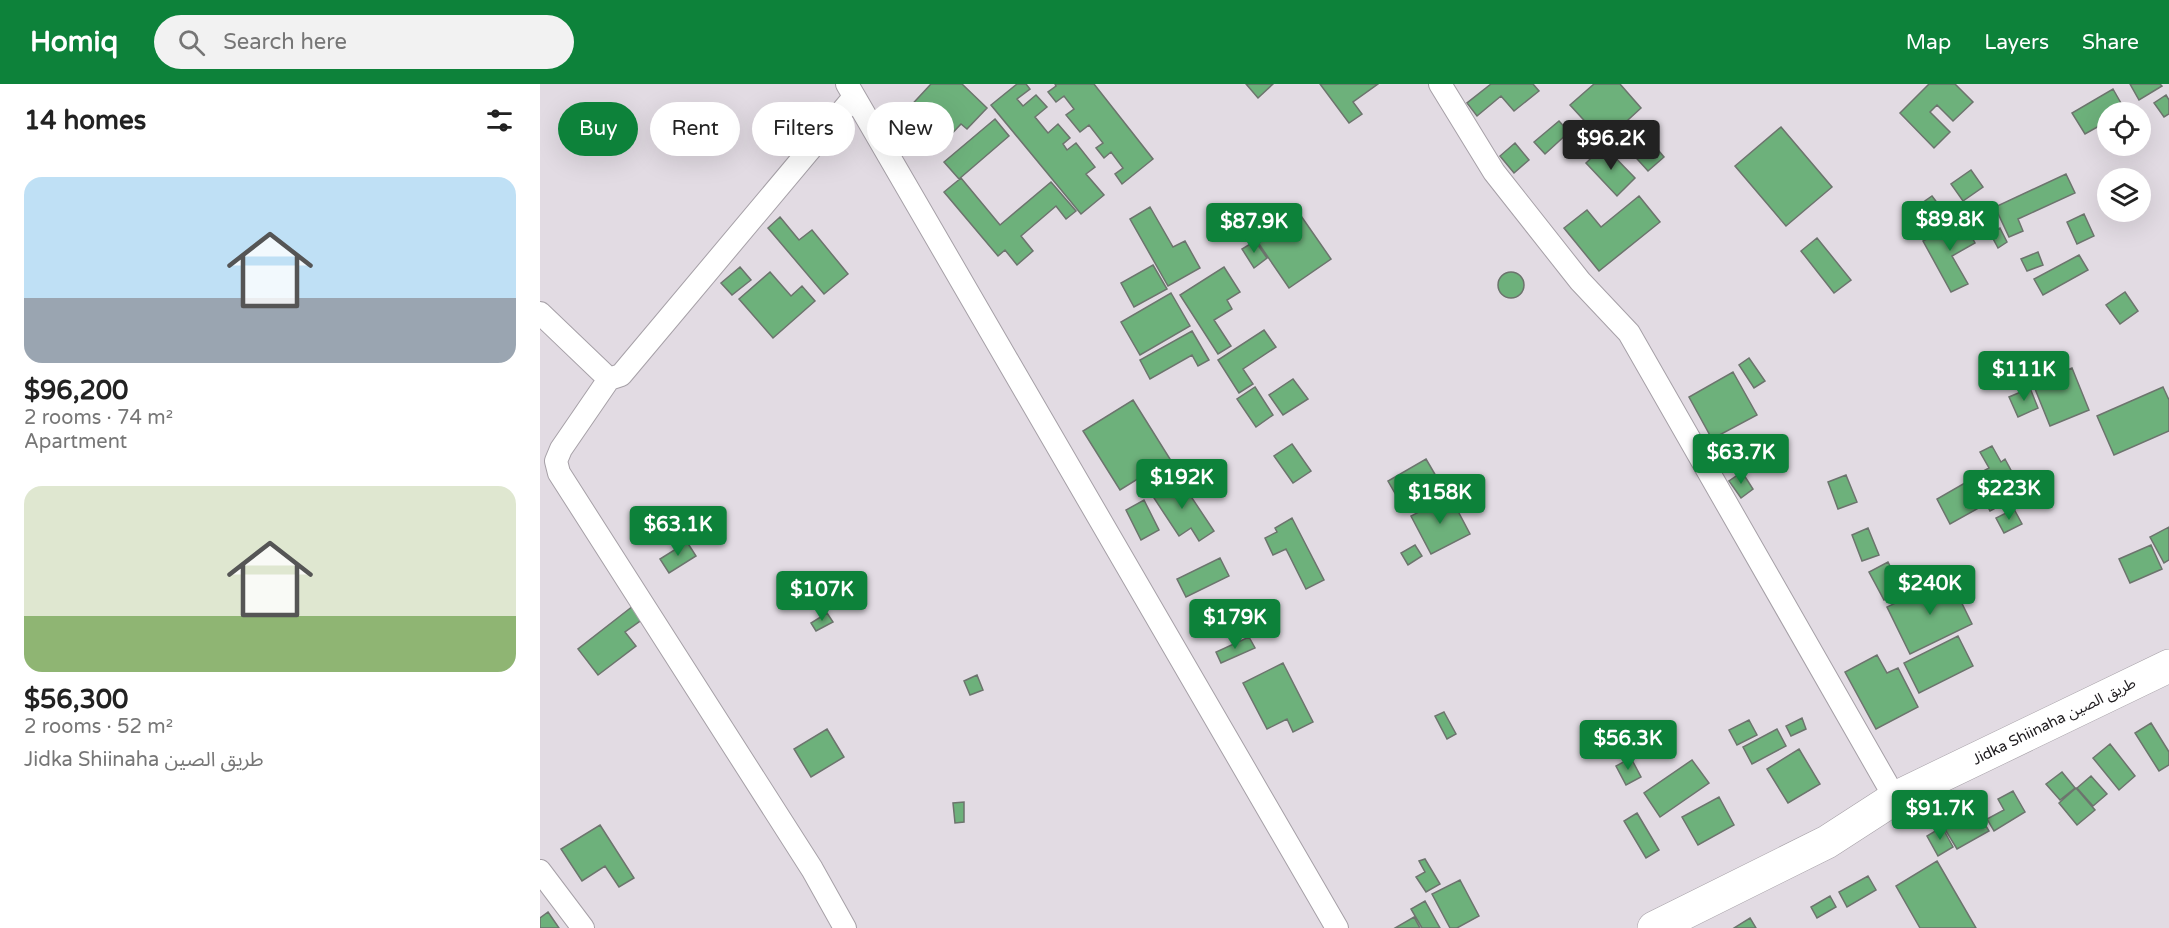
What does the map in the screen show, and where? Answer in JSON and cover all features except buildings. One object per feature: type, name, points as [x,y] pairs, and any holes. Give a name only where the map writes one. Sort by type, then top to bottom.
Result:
[{"type":"main road","name":"Jidka Shiinaha طريق الصين","points":[[1654,928],[1827,842],[1895,798],[2169,666]]},
{"type":"street","points":[[1440,84],[1494,172],[1580,281],[1629,333],[1895,798]]},
{"type":"street","points":[[845,928],[812,869],[560,473],[556,461],[561,449],[609,379],[621,375],[632,364],[850,90],[1337,928]]},
{"type":"street","points":[[540,313],[609,379]]},
{"type":"street","points":[[540,871],[583,928]]}]
